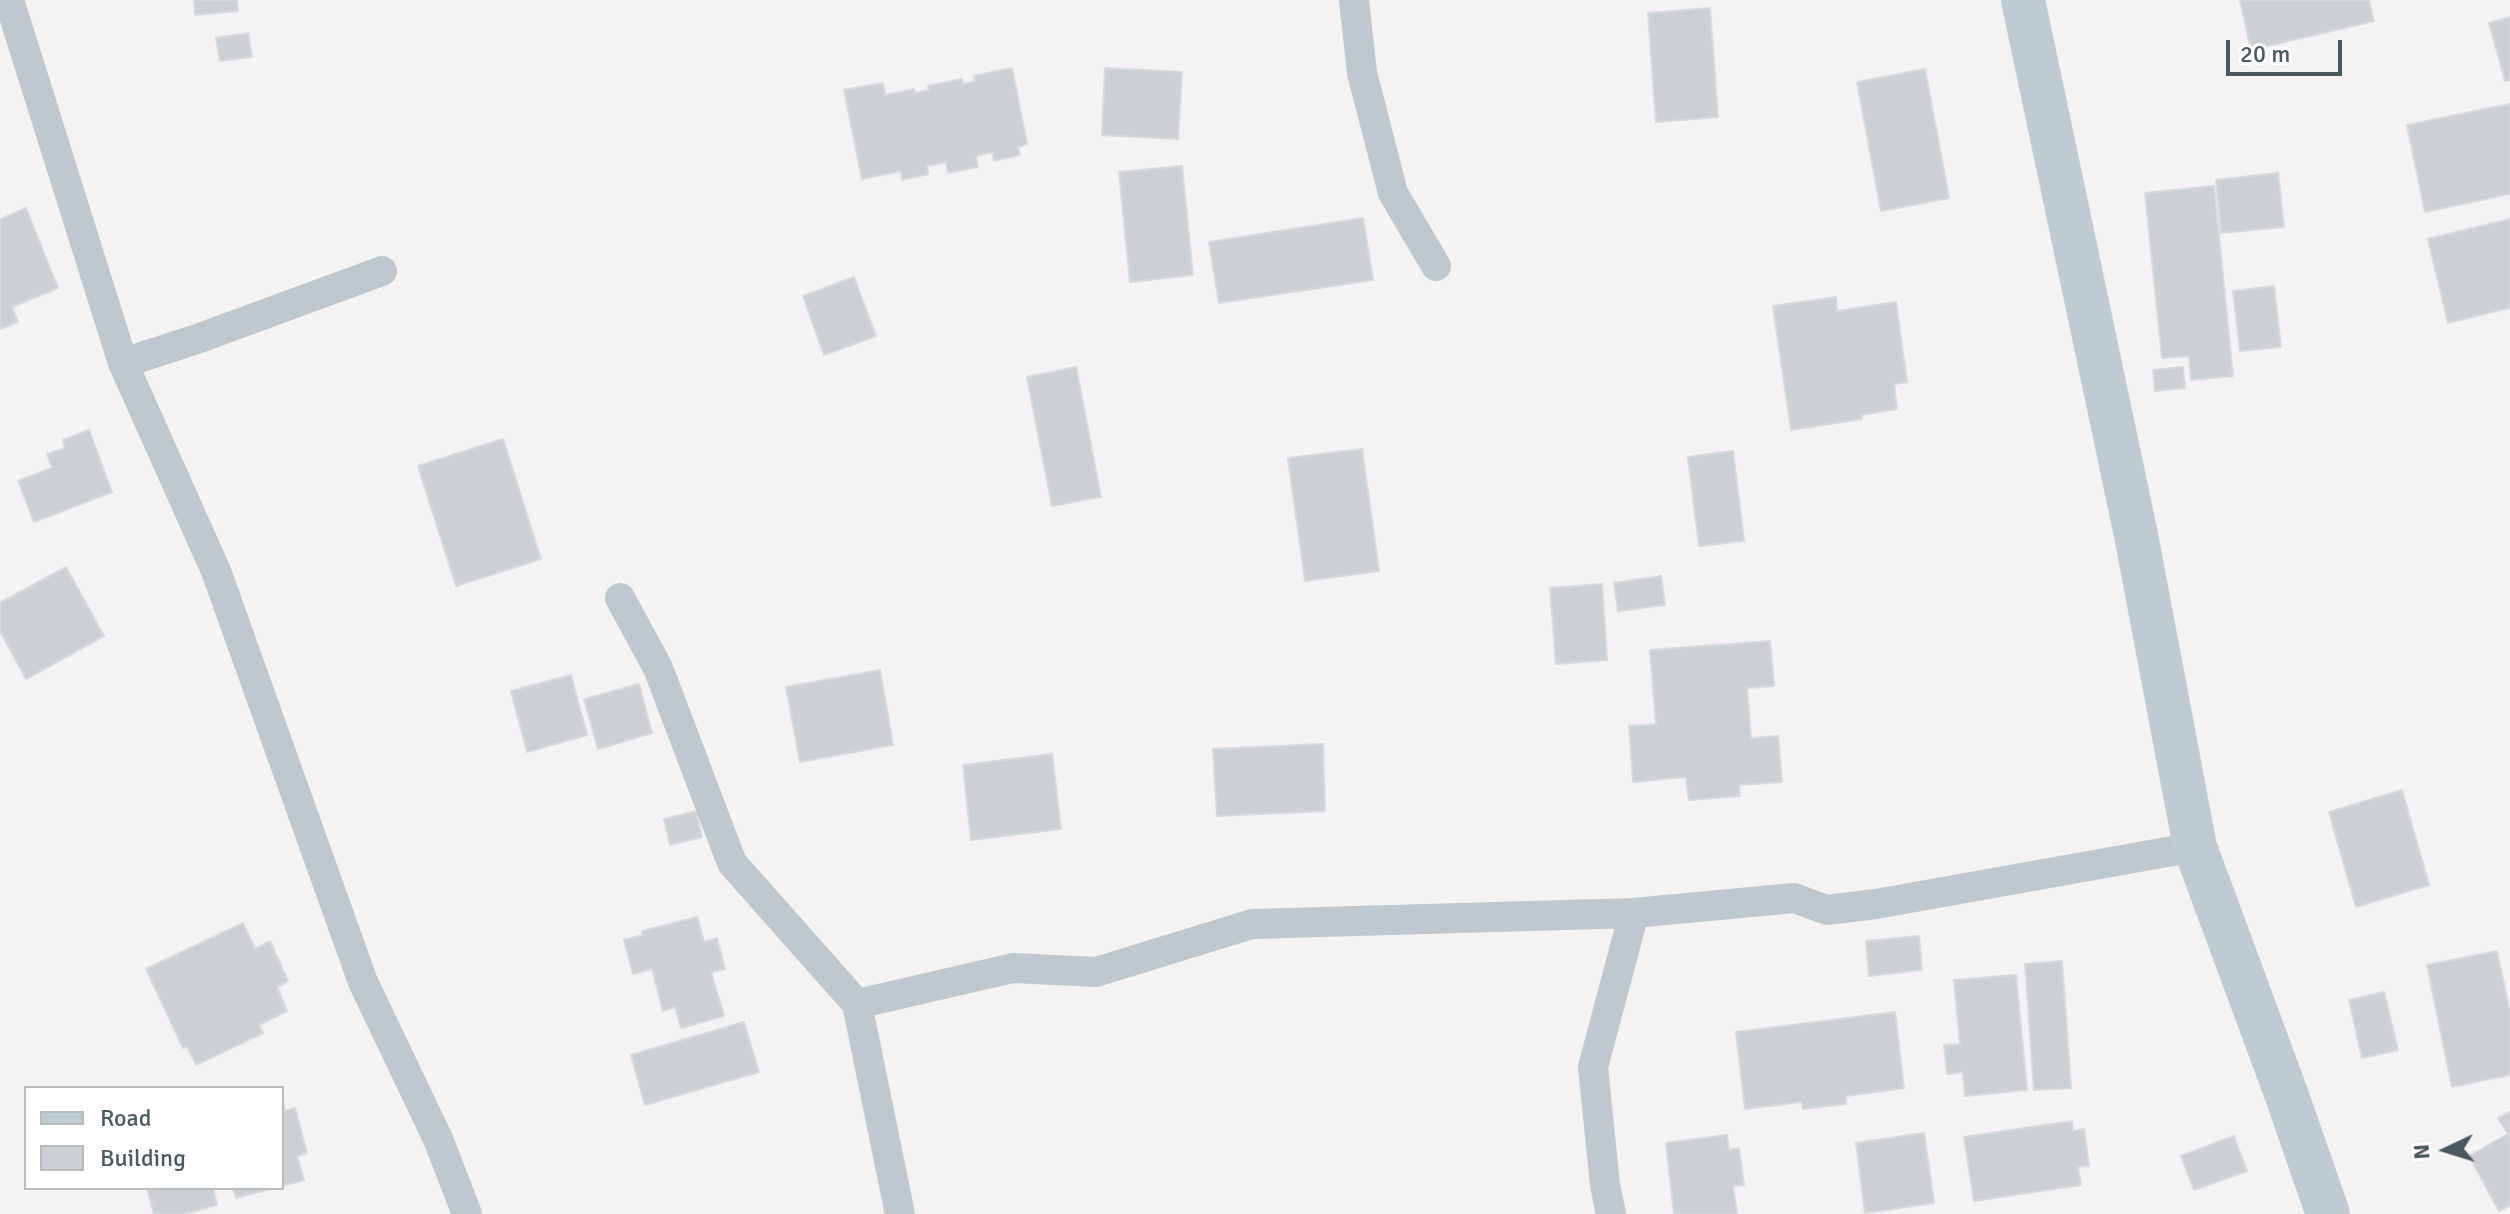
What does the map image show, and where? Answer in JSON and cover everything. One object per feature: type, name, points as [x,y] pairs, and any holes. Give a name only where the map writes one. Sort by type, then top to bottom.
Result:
[{"type":"street","points":[[9,0],[123,363],[216,571],[363,982],[438,1139],[467,1214]]},
{"type":"street","points":[[1354,0],[1362,73],[1393,193],[1436,266]]},
{"type":"street","points":[[2023,0],[2136,535],[2195,847],[2328,1214]]},
{"type":"street","points":[[123,363],[382,271]]},
{"type":"street","points":[[620,598],[658,668],[732,863],[857,1004],[900,1214]]},
{"type":"street","points":[[857,1004],[1013,968],[1096,972],[1252,924],[1634,913],[1794,898],[1827,910],[2195,847]]},
{"type":"street","points":[[1611,1214],[1605,1185],[1593,1067],[1634,913]]},
{"type":"building","points":[[194,0],[237,0],[238,11],[195,15]]},
{"type":"building","points":[[2240,0],[2369,0],[2374,21],[2251,50]]},
{"type":"building","points":[[1710,8],[1718,117],[1656,122],[1648,13]]},
{"type":"building","points":[[2510,17],[2510,80],[2505,81],[2489,23]]},
{"type":"building","points":[[248,33],[252,57],[220,61],[216,38]]},
{"type":"building","points":[[1012,68],[1027,144],[1018,147],[1020,155],[994,161],[992,152],[976,156],[978,167],[948,173],[946,162],[927,166],[928,174],[902,180],[901,171],[862,179],[844,90],[883,83],[885,95],[914,89],[915,93],[929,90],[928,86],[962,79],[963,84],[975,81],[974,76]]},
{"type":"building","points":[[1105,68],[1182,72],[1178,139],[1102,135]]},
{"type":"building","points":[[1925,69],[1949,198],[1881,211],[1857,82]]},
{"type":"building","points":[[2510,104],[2510,194],[2425,212],[2407,125]]},
{"type":"building","points":[[1182,166],[1193,275],[1130,282],[1119,172]]},
{"type":"building","points":[[2278,173],[2284,227],[2221,233],[2216,180]]},
{"type":"building","points":[[2214,186],[2233,376],[2191,380],[2189,356],[2162,358],[2145,193]]},
{"type":"building","points":[[26,208],[58,288],[12,307],[18,322],[0,329],[0,219]]},
{"type":"building","points":[[1363,218],[1373,280],[1219,303],[1209,242]]},
{"type":"building","points":[[2510,219],[2510,308],[2448,323],[2428,239]]},
{"type":"building","points":[[854,277],[876,336],[824,355],[803,296]]},
{"type":"building","points":[[2274,286],[2281,347],[2240,351],[2233,291]]},
{"type":"building","points":[[1836,297],[1837,311],[1896,302],[1907,382],[1894,384],[1897,409],[1861,415],[1862,419],[1791,430],[1773,306]]},
{"type":"building","points":[[1076,367],[1101,497],[1052,506],[1027,377]]},
{"type":"building","points":[[2183,367],[2185,388],[2155,391],[2153,370]]},
{"type":"building","points":[[89,430],[112,492],[34,522],[18,481],[52,468],[47,454],[65,448],[63,440]]},
{"type":"building","points":[[503,439],[541,559],[456,586],[418,466]]},
{"type":"building","points":[[1362,449],[1379,571],[1305,581],[1288,458]]},
{"type":"building","points":[[1733,451],[1744,541],[1699,546],[1688,457]]},
{"type":"building","points":[[66,567],[104,636],[26,679],[0,631],[0,603]]},
{"type":"building","points":[[1661,576],[1665,605],[1618,611],[1614,583]]},
{"type":"building","points":[[1602,584],[1607,660],[1556,664],[1550,588]]},
{"type":"building","points":[[1770,641],[1774,686],[1747,688],[1751,738],[1778,736],[1782,782],[1739,785],[1740,796],[1689,800],[1686,777],[1633,782],[1629,726],[1656,724],[1650,650]]},
{"type":"building","points":[[880,670],[893,745],[800,762],[786,687]]},
{"type":"building","points":[[571,675],[587,735],[527,752],[511,691]]},
{"type":"building","points":[[639,684],[652,733],[598,749],[584,699]]},
{"type":"building","points":[[1323,744],[1325,811],[1217,816],[1213,749]]},
{"type":"building","points":[[1052,754],[1061,829],[971,840],[963,765]]},
{"type":"building","points":[[2402,790],[2429,885],[2356,907],[2329,812]]},
{"type":"building","points":[[696,811],[702,837],[670,845],[664,819]]},
{"type":"building","points":[[697,917],[704,942],[717,938],[725,969],[711,972],[724,1016],[681,1028],[675,1007],[663,1011],[652,969],[633,974],[624,940],[643,935],[642,931]]},
{"type":"building","points":[[243,923],[255,949],[270,941],[288,981],[277,987],[287,1011],[259,1025],[263,1033],[196,1065],[187,1046],[183,1048],[146,969]]},
{"type":"building","points":[[1919,936],[1922,970],[1869,976],[1866,941]]},
{"type":"building","points":[[2497,951],[2510,1013],[2510,1075],[2452,1087],[2427,965]]},
{"type":"building","points":[[2062,961],[2071,1088],[2034,1090],[2025,964]]},
{"type":"building","points":[[2016,975],[2027,1090],[1965,1096],[1963,1072],[1947,1074],[1944,1045],[1960,1044],[1954,980]]},
{"type":"building","points":[[2384,992],[2398,1050],[2362,1058],[2349,1000]]},
{"type":"building","points":[[1895,1012],[1904,1088],[1846,1096],[1846,1104],[1803,1109],[1802,1102],[1745,1109],[1736,1032]]},
{"type":"building","points":[[744,1022],[759,1072],[645,1105],[631,1055]]},
{"type":"building","points":[[284,1107],[285,1111],[295,1108],[307,1153],[297,1156],[304,1180],[284,1185]]},
{"type":"building","points":[[2510,1112],[2510,1205],[2499,1211],[2469,1156],[2508,1134],[2498,1118]]},
{"type":"building","points":[[2072,1121],[2073,1131],[2084,1129],[2089,1166],[2078,1167],[2081,1185],[1974,1201],[1964,1137]]},
{"type":"building","points":[[1924,1133],[1934,1203],[1865,1213],[1856,1143]]},
{"type":"building","points":[[1727,1135],[1729,1150],[1739,1148],[1744,1185],[1733,1186],[1737,1214],[1674,1214],[1666,1143]]},
{"type":"building","points":[[2234,1136],[2247,1171],[2194,1190],[2181,1156]]},
{"type":"building","points":[[148,1190],[213,1190],[217,1205],[185,1214],[154,1214]]},
{"type":"building","points":[[234,1190],[266,1190],[236,1198]]}]
